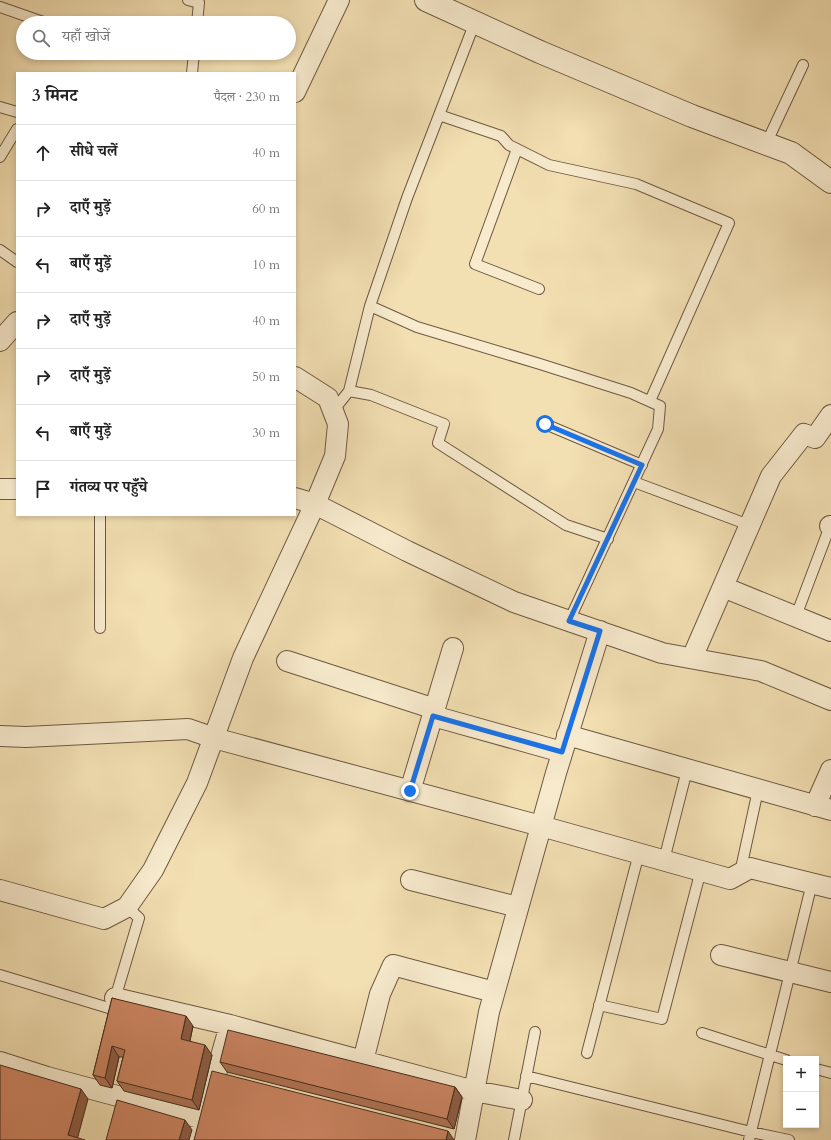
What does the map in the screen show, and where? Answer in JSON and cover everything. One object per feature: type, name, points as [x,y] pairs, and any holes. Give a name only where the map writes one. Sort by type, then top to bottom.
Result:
[{"type":"street","points":[[296,90],[340,0]]},
{"type":"street","points":[[426,0],[540,52],[685,113],[791,153],[831,182]]},
{"type":"street","points":[[0,341],[16,323]]},
{"type":"street","points":[[0,890],[104,919],[127,907],[153,870],[197,783],[243,658],[315,504],[335,456],[338,424],[328,398],[296,378]]},
{"type":"street","points":[[692,658],[771,476],[804,434],[814,438],[831,415]]},
{"type":"street","points":[[0,489],[16,489]]},
{"type":"street","points":[[296,498],[315,504],[406,551],[514,602],[662,653],[761,671],[831,700]]},
{"type":"street","points":[[723,587],[831,631]]},
{"type":"street","points":[[465,1140],[494,992],[565,743],[600,631]]},
{"type":"street","points":[[410,791],[453,648]]},
{"type":"street","points":[[287,661],[434,713],[687,770],[823,808],[831,770]]},
{"type":"street","points":[[0,736],[26,737],[188,729],[214,738],[640,853],[730,879],[750,868],[831,888]]},
{"type":"street","points":[[411,880],[518,907]]},
{"type":"street","points":[[721,955],[831,982]]},
{"type":"street","points":[[363,1061],[380,994],[393,964],[494,992]]},
{"type":"street","points":[[113,1008],[230,1025],[474,1091],[522,1100]]},
{"type":"street","points":[[197,1140],[230,1025]]},
{"type":"street","points":[[0,1062],[90,1084],[203,1119]]},
{"type":"lane","points":[[188,0],[199,3],[198,16]]},
{"type":"lane","points":[[0,7],[26,16]]},
{"type":"lane","points":[[333,411],[349,391],[370,306],[407,198],[475,22]]},
{"type":"lane","points":[[192,72],[193,60]]},
{"type":"lane","points":[[766,144],[803,65]]},
{"type":"lane","points":[[0,107],[16,112]]},
{"type":"lane","points":[[439,115],[501,136],[509,145],[549,165],[636,184],[729,223],[650,401]]},
{"type":"lane","points":[[0,157],[16,131]]},
{"type":"lane","points":[[517,149],[475,264],[539,289]]},
{"type":"lane","points":[[0,250],[16,261]]},
{"type":"lane","points":[[370,306],[417,327],[631,393],[660,406],[658,429],[569,621]]},
{"type":"lane","points":[[349,391],[371,395],[444,424],[438,442],[566,525],[608,539]]},
{"type":"lane","points":[[545,424],[642,465]]},
{"type":"lane","points":[[634,482],[749,525]]},
{"type":"lane","points":[[100,516],[100,628]]},
{"type":"lane","points":[[796,616],[830,527]]},
{"type":"lane","points":[[664,860],[687,770]]},
{"type":"lane","points":[[740,873],[758,790]]},
{"type":"lane","points":[[587,1053],[640,853]]},
{"type":"lane","points":[[599,1005],[662,1020],[701,870]]},
{"type":"lane","points":[[750,1136],[812,883]]},
{"type":"lane","points":[[0,976],[113,1008],[139,918],[127,907]]},
{"type":"lane","points":[[514,1140],[535,1032]]},
{"type":"lane","points":[[702,1033],[783,1059]]},
{"type":"lane","points":[[819,1070],[831,1074]]},
{"type":"lane","points":[[526,1076],[750,1136],[789,1140]]},
{"type":"building","points":[[112,998],[186,1016],[181,1039],[205,1045],[192,1100],[117,1081],[125,1050],[112,1046],[105,1078],[93,1075]]},
{"type":"building","points":[[228,1030],[455,1087],[447,1119],[220,1062]]},
{"type":"building","points":[[0,1065],[81,1089],[68,1135],[85,1140],[0,1140]]},
{"type":"building","points":[[212,1071],[448,1131],[446,1140],[194,1140]]},
{"type":"building","points":[[117,1100],[185,1120],[179,1140],[106,1140]]},
{"type":"route","points":[[410,791],[433,716],[562,752],[600,631],[569,621],[642,465],[545,424]]}]
